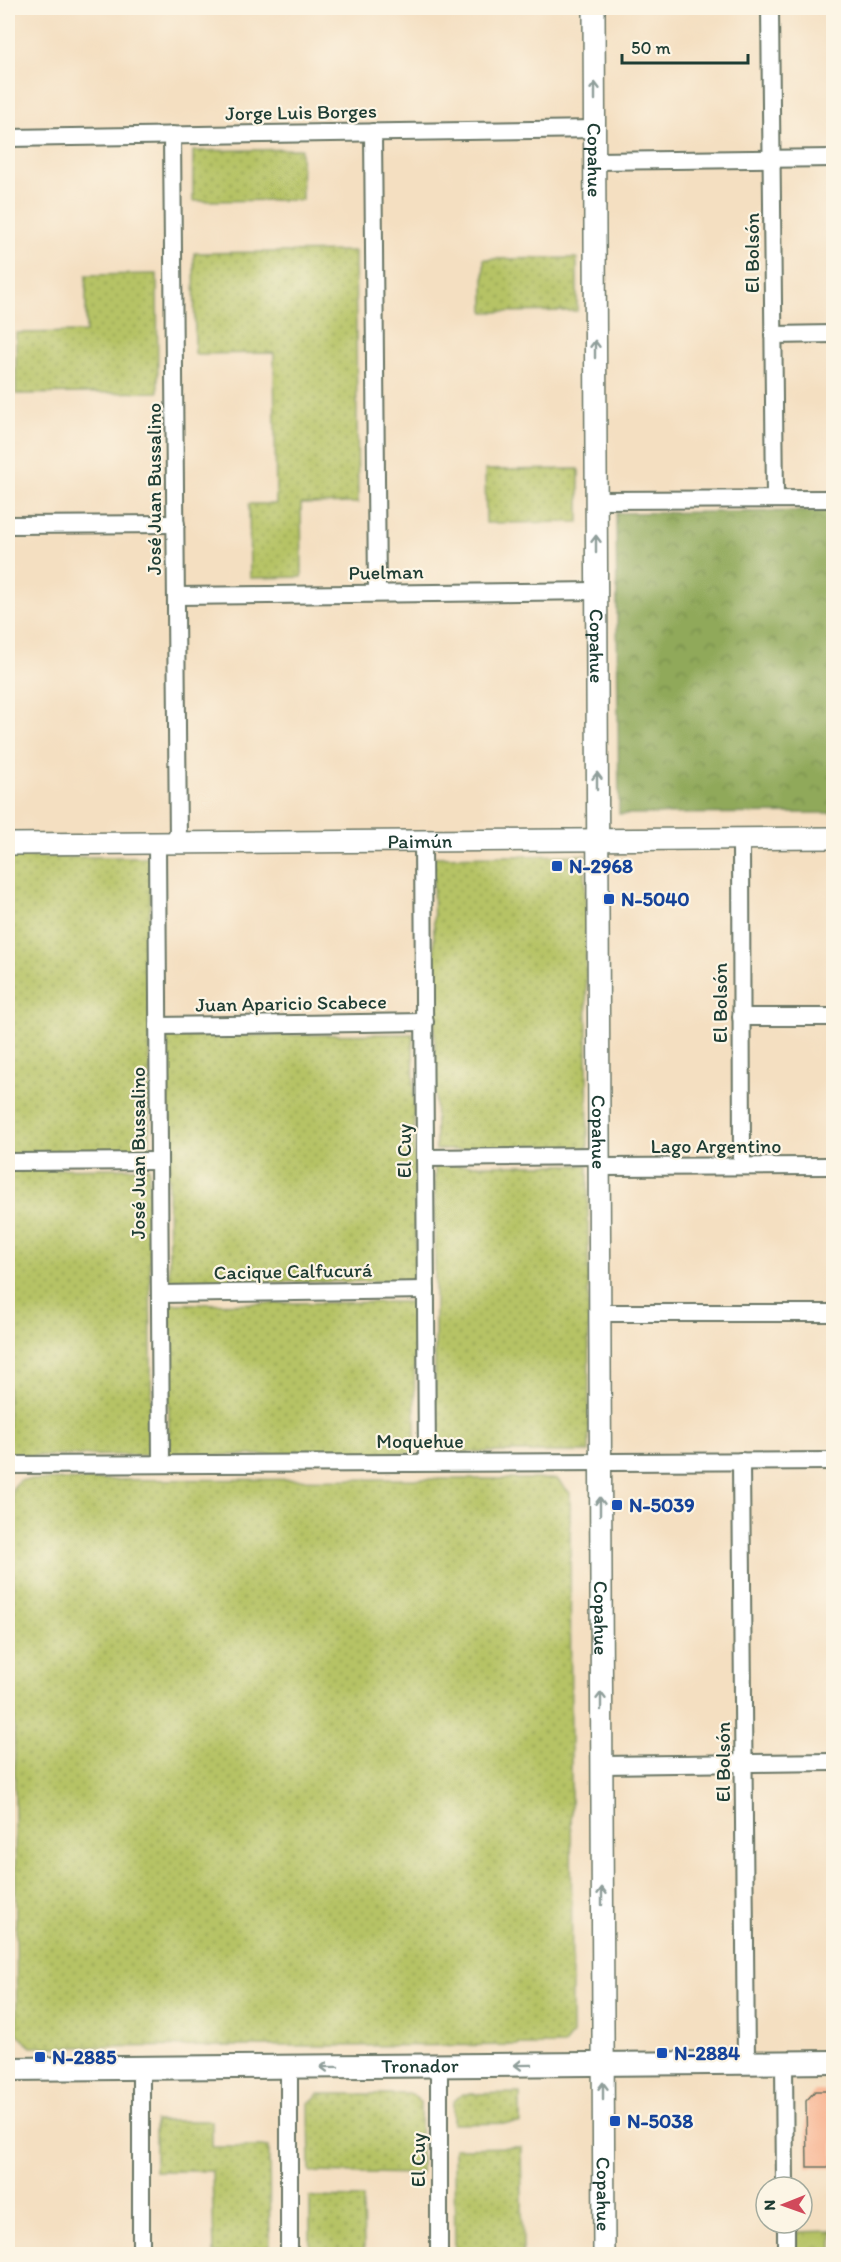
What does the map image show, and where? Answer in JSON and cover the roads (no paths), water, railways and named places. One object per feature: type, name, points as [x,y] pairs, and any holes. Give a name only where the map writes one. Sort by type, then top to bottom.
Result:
[{"type":"main road","name":"Tronador","points":[[8,2069],[834,2062]]},
{"type":"street","name":"Copahue","points":[[594,8],[604,2254]]},
{"type":"street","name":"El Bolsón","points":[[771,8],[775,499]]},
{"type":"street","name":"Jorge Luis Borges","points":[[8,138],[595,129]]},
{"type":"street","points":[[373,132],[377,593]]},
{"type":"street","name":"José Juan Bussalino","points":[[161,1462],[158,1026],[168,843],[176,596],[172,135]]},
{"type":"street","points":[[595,161],[834,158]]},
{"type":"street","points":[[773,334],[834,334]]},
{"type":"street","points":[[596,500],[834,499]]},
{"type":"street","points":[[8,525],[176,524]]},
{"type":"street","name":"Puelman","points":[[176,596],[596,591]]},
{"type":"street","name":"Paimún","points":[[8,844],[834,838]]},
{"type":"street","name":"El Bolsón","points":[[741,839],[742,1167]]},
{"type":"street","name":"El Cuy","points":[[423,841],[427,1462]]},
{"type":"street","points":[[741,1017],[834,1017]]},
{"type":"street","name":"Juan Aparicio Scabece","points":[[158,1026],[425,1022]]},
{"type":"street","name":"Lago Argentino","points":[[425,1158],[742,1167],[834,1166]]},
{"type":"street","points":[[8,1162],[159,1161]]},
{"type":"street","name":"Cacique Calfucurá","points":[[160,1294],[426,1290]]},
{"type":"street","points":[[599,1313],[834,1313]]},
{"type":"street","name":"El Bolsón","points":[[741,1461],[746,2062]]},
{"type":"street","name":"Moquehue","points":[[8,1465],[161,1462],[834,1461]]},
{"type":"street","points":[[602,1765],[834,1762]]},
{"type":"street","points":[[784,2062],[785,2175]]},
{"type":"street","name":"El Cuy","points":[[439,2066],[439,2254]]},
{"type":"street","points":[[289,2067],[290,2254]]},
{"type":"street","points":[[141,2068],[141,2254]]},
{"type":"street","points":[[786,2235],[786,2254]]},
{"type":"place","name":"N-2968","points":[[557,866]]},
{"type":"place","name":"N-5040","points":[[609,899]]},
{"type":"place","name":"N-5039","points":[[617,1505]]},
{"type":"place","name":"N-2884","points":[[662,2053]]},
{"type":"place","name":"N-2885","points":[[40,2057]]},
{"type":"place","name":"N-5038","points":[[615,2121]]}]
